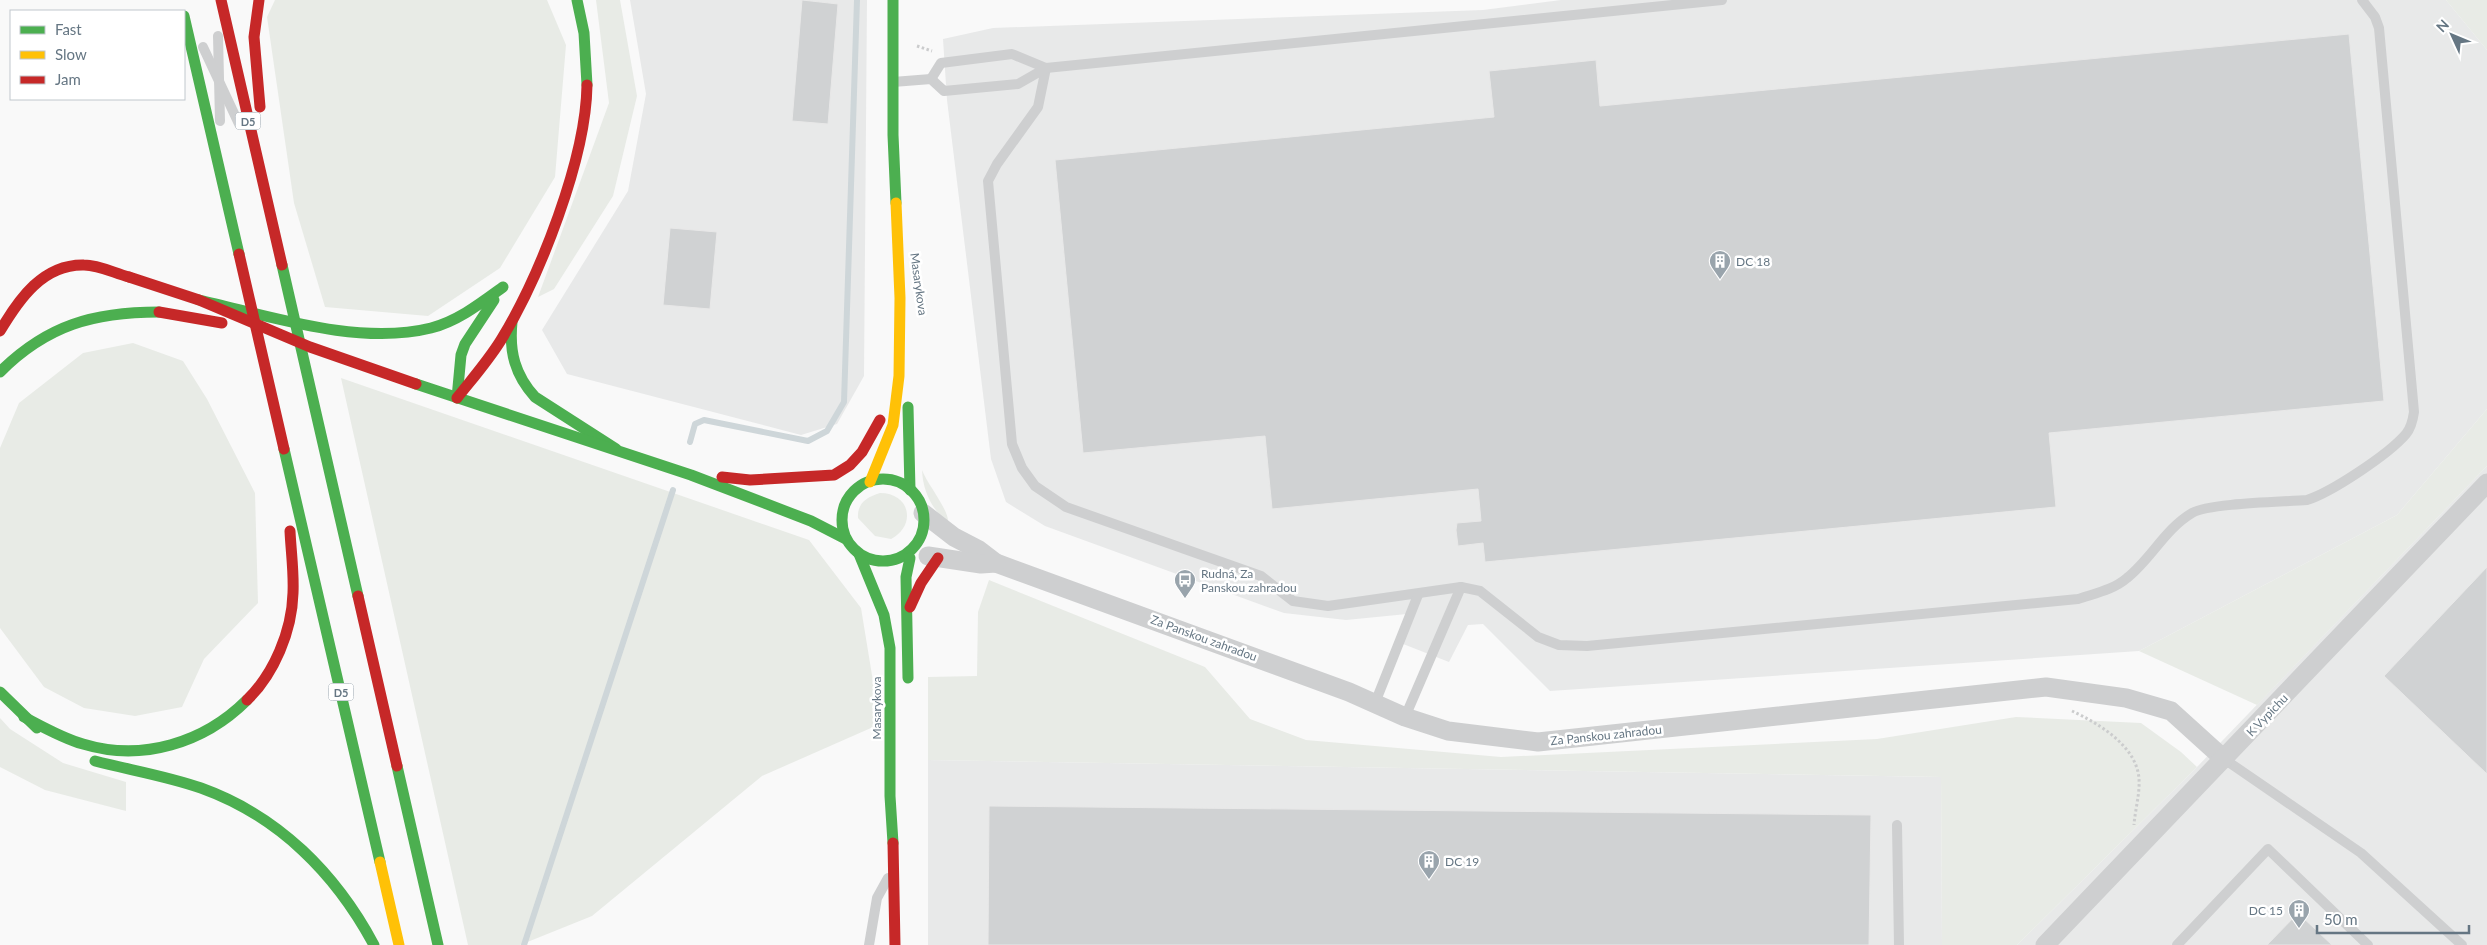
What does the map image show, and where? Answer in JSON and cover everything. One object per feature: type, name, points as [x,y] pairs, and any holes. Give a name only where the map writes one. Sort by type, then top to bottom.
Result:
[{"type":"main road","name":"D5","points":[[219,0],[438,945]]},
{"type":"main road","points":[[259,0],[254,37],[275,243]]},
{"type":"main road","points":[[457,398],[492,354],[513,316],[558,215],[575,167],[586,116],[587,60],[577,0]]},
{"type":"main road","name":"Masarykova","points":[[870,482],[889,440],[896,412],[900,298],[893,82],[893,0]]},
{"type":"main road","name":"D5","points":[[185,19],[399,945]]},
{"type":"main road","points":[[531,252],[558,215]]},
{"type":"main road","points":[[750,480],[834,475],[856,460],[873,437],[884,403],[889,364],[888,313],[898,232]]},
{"type":"main road","name":"Masarykova","points":[[898,232],[912,316],[907,435],[910,490]]},
{"type":"main road","points":[[0,331],[26,292],[52,271],[73,265],[84,265],[129,277],[199,300],[310,347],[457,398],[690,474],[812,521],[846,539],[859,554],[872,560],[883,561],[908,556]]},
{"type":"main road","points":[[199,300],[349,331],[397,333],[432,328],[453,319],[472,309],[506,283],[465,344],[461,355],[457,398]]},
{"type":"main road","points":[[0,372],[12,359],[37,340],[68,324],[102,314],[159,312],[224,324],[310,347]]},
{"type":"main road","points":[[513,316],[510,343],[511,356],[514,368],[527,389],[535,397],[616,450]]},
{"type":"main road","points":[[24,717],[57,734],[90,746],[114,750],[152,750],[180,744],[206,733],[245,704],[257,690],[283,643],[293,599],[282,439]]},
{"type":"main road","points":[[690,474],[750,480],[788,490]]},
{"type":"main road","points":[[846,539],[842,526],[844,498],[870,482],[892,481],[910,490],[918,500],[923,512],[921,534],[908,556],[906,577],[908,692]]},
{"type":"main road","name":"Masarykova","points":[[859,554],[884,615],[890,648],[890,796],[895,867],[895,945]]},
{"type":"main road","points":[[908,615],[921,583],[938,558]]},
{"type":"main road","points":[[0,692],[24,717],[56,744],[74,754],[206,790],[263,818],[321,867],[351,904],[374,945]]},
{"type":"main road","name":"Masarykova","points":[[895,867],[903,811]]},
{"type":"street","name":"K Vypichu","points":[[2045,945],[2487,483]]},
{"type":"street","name":"Za Panskou zahradou","points":[[923,512],[954,537],[979,550],[996,563],[1349,692],[1405,716],[1448,731],[1538,742],[2046,688],[2126,698],[2172,711],[2224,759]]},
{"type":"street","name":"Za Panskou zahradou","points":[[908,556],[981,564],[996,563]]},
{"type":"lane","name":"D5","points":[[219,0],[222,175]]},
{"type":"lane","points":[[893,82],[931,79],[944,91],[1018,84],[1046,68],[1722,0]]},
{"type":"lane","points":[[1046,68],[1038,107],[997,164],[988,181],[1012,444],[1022,468],[1035,486],[1066,507],[1261,576],[1293,601],[1328,606],[1418,595],[1461,587],[1480,591],[1538,637],[1559,645],[1587,646],[2078,599],[2111,589],[2128,577],[2177,525],[2194,512],[2217,507],[2306,500],[2336,487],[2398,442],[2407,432],[2414,412],[2379,28],[2375,17],[2362,0]]},
{"type":"lane","name":"D5","points":[[185,15],[259,168]]},
{"type":"lane","points":[[931,79],[941,63],[1012,54],[1046,68]]},
{"type":"lane","points":[[1405,716],[1461,587]]},
{"type":"lane","points":[[1375,704],[1418,595]]},
{"type":"lane","points":[[2224,759],[2361,852],[2462,945]]},
{"type":"lane","points":[[1897,825],[1899,945]]},
{"type":"lane","points":[[2177,945],[2268,849],[2368,945]]},
{"type":"lane","points":[[869,945],[877,898],[895,867]]},
{"type":"path","points":[[912,42],[923,49],[937,50]]},
{"type":"path","points":[[2063,709],[2089,719],[2106,731],[2120,743],[2136,765],[2139,778],[2133,834]]},
{"type":"shaded area","points":[[275,0],[547,0],[566,45],[555,177],[500,268],[428,316],[325,307],[294,203],[267,17]]},
{"type":"shaded area","points":[[596,0],[620,0],[637,96],[613,196],[554,289],[538,297],[609,103]]},
{"type":"shaded area","points":[[630,0],[867,0],[864,376],[837,424],[801,435],[567,374],[542,330],[628,191],[646,94]]},
{"type":"shaded area","points":[[1561,0],[2446,0],[2487,50],[2487,409],[2397,515],[2139,651],[1550,691],[1483,624],[1468,625],[1449,662],[1398,642],[1407,614],[1346,620],[1284,613],[1045,526],[1006,502],[991,459],[947,100],[943,39],[993,28],[1483,10]]},
{"type":"shaded area","points":[[2446,0],[2487,0],[2487,50]]},
{"type":"shaded area","points":[[133,343],[183,361],[207,399],[255,493],[258,603],[204,659],[182,707],[135,716],[84,708],[44,687],[0,628],[0,448],[19,403],[83,353]]},
{"type":"shaded area","points":[[341,378],[809,540],[861,608],[880,724],[762,776],[592,916],[520,945],[468,945]]},
{"type":"shaded area","points":[[2487,409],[2487,466],[2257,705],[2139,651],[2397,515]]},
{"type":"shaded area","points":[[2487,466],[2487,945],[2017,945],[2197,767]]},
{"type":"shaded area","points":[[922,470],[942,505],[948,518],[948,523],[929,500],[924,486]]},
{"type":"shaded area","points":[[880,493],[890,494],[898,498],[904,504],[906,511],[907,518],[904,526],[891,539],[875,536],[858,518],[859,508],[864,501]]},
{"type":"shaded area","points":[[989,580],[1205,667],[1250,719],[1306,740],[1501,757],[1877,739],[2016,717],[2141,723],[2181,752],[2197,767],[2017,945],[1942,945],[1941,777],[928,760],[928,677],[977,676],[978,612]]},
{"type":"shaded area","points":[[0,718],[10,729],[63,763],[126,782],[126,811],[45,790],[0,767]]},
{"type":"shaded area","name":"DC 19","points":[[928,760],[1941,777],[1942,945],[928,945]]},
{"type":"building","points":[[802,0],[838,4],[828,124],[792,121]]},
{"type":"building","name":"DC 18","points":[[2349,34],[2384,401],[2049,433],[2056,507],[1485,562],[1483,543],[1458,546],[1456,530],[1457,523],[1481,521],[1478,489],[1272,509],[1265,436],[1083,453],[1055,160],[1494,117],[1489,71],[1596,60],[1600,106]]},
{"type":"building","points":[[670,228],[717,232],[710,309],[663,305]]},
{"type":"building","points":[[2487,567],[2487,774],[2384,676]]},
{"type":"building","name":"DC 19","points":[[989,806],[1871,815],[1869,945],[988,945]]},
{"type":"building","name":"DC 15","points":[[2298,913],[2332,945],[2267,945]]},
{"type":"waterway","points":[[690,442],[695,424],[704,420],[808,441],[827,431],[844,402],[857,0]]},
{"type":"waterway","points":[[524,945],[673,490]]},
{"type":"traffic: fast","points":[[577,0],[584,33],[587,85]]},
{"type":"traffic: fast","points":[[893,0],[893,135],[896,203]]},
{"type":"traffic: fast","points":[[185,20],[239,254]]},
{"type":"traffic: fast","points":[[282,265],[358,596]]},
{"type":"traffic: fast","points":[[199,300],[315,327],[374,333],[403,333],[431,328],[451,321],[503,287]]},
{"type":"traffic: fast","points":[[457,398],[461,355],[465,344],[494,300]]},
{"type":"traffic: fast","points":[[0,372],[36,343],[54,332],[73,324],[113,315],[159,312]]},
{"type":"traffic: fast","points":[[512,322],[511,333],[515,362],[518,372],[528,389],[535,397],[616,449]]},
{"type":"traffic: fast","points":[[416,384],[691,475],[811,521],[846,539]]},
{"type":"traffic: fast","points":[[908,407],[910,490]]},
{"type":"traffic: fast","points":[[284,449],[380,862]]},
{"type":"traffic: fast","points":[[883,479],[899,482],[912,491],[921,504],[924,520],[921,536],[912,549],[899,558],[883,561],[867,558],[854,549],[845,536],[842,520],[845,504],[854,491],[867,482],[883,479]]},
{"type":"traffic: fast","points":[[859,554],[884,615],[890,648],[890,796],[893,843]]},
{"type":"traffic: fast","points":[[908,678],[906,577],[910,558]]},
{"type":"traffic: fast","points":[[0,692],[37,728]]},
{"type":"traffic: fast","points":[[24,717],[75,742],[105,749],[127,751],[171,745],[192,738],[212,728],[247,700]]},
{"type":"traffic: fast","points":[[95,761],[201,788],[256,814],[302,850],[323,872],[342,894],[374,945]]},
{"type":"traffic: fast","points":[[397,766],[438,945]]},
{"type":"traffic: slow","points":[[870,482],[893,425],[899,376],[900,298],[896,203]]},
{"type":"traffic: slow","points":[[380,862],[399,945]]},
{"type":"traffic: jam","points":[[221,0],[282,265]]},
{"type":"traffic: jam","points":[[259,0],[254,37],[260,107]]},
{"type":"traffic: jam","points":[[457,398],[501,340],[531,284],[545,251],[570,181],[579,147],[585,115],[587,85]]},
{"type":"traffic: jam","points":[[239,254],[284,449]]},
{"type":"traffic: jam","points":[[0,331],[24,296],[44,277],[56,270],[69,266],[90,265],[129,277]]},
{"type":"traffic: jam","points":[[129,277],[199,300],[310,347],[416,384]]},
{"type":"traffic: jam","points":[[159,312],[222,323]]},
{"type":"traffic: jam","points":[[722,477],[750,480],[834,475],[850,465],[862,452],[880,420]]},
{"type":"traffic: jam","points":[[247,700],[273,665],[280,651],[289,622],[293,585],[290,531]]},
{"type":"traffic: jam","points":[[910,607],[921,583],[938,558]]},
{"type":"traffic: jam","points":[[358,596],[397,766]]},
{"type":"traffic: jam","points":[[893,843],[895,945]]},
{"type":"place","name":"DC 18","points":[[1720,280]]},
{"type":"place","name":"Rudná, Za Panskou zahradou","points":[[1185,599]]},
{"type":"place","name":"DC 19","points":[[1429,880]]},
{"type":"place","name":"DC 15","points":[[2299,929]]}]
